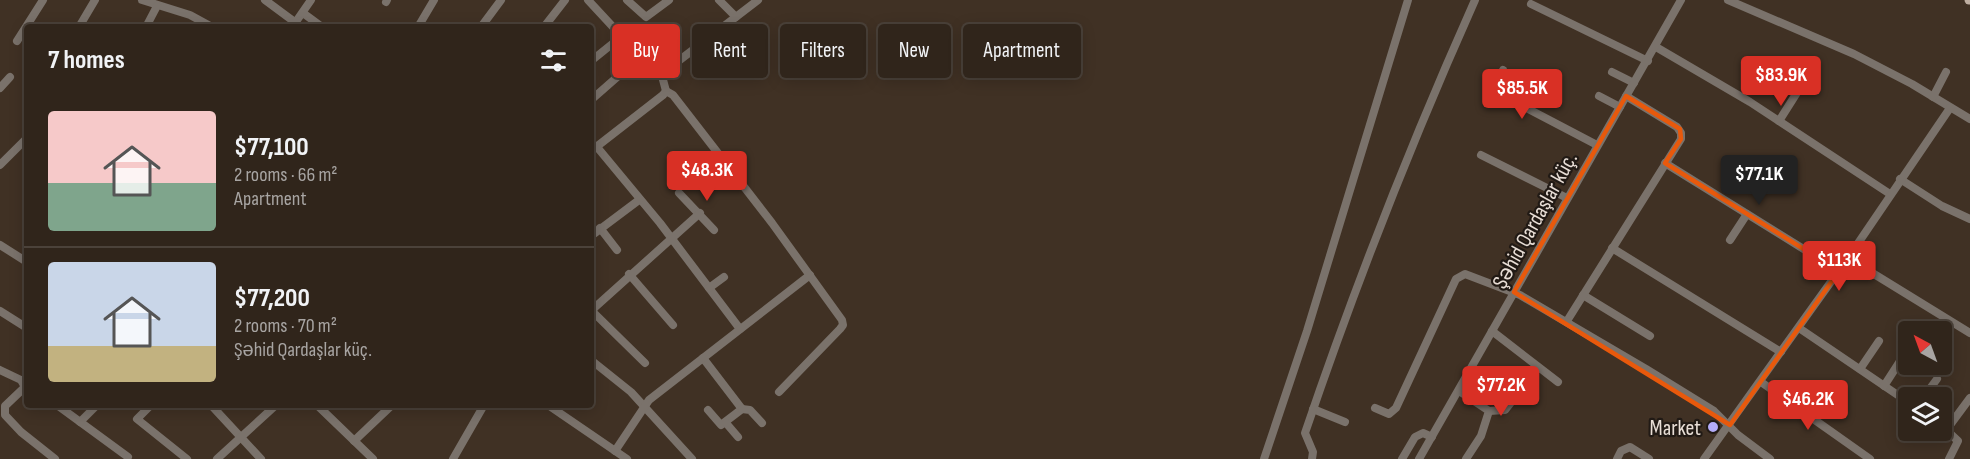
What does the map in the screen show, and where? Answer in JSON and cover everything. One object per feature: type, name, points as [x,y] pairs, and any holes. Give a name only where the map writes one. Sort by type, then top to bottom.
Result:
[{"type":"street","points":[[28,24],[43,0]]},
{"type":"street","points":[[81,24],[95,0]]},
{"type":"street","points":[[142,0],[190,15],[206,24]]},
{"type":"street","points":[[265,0],[293,24]]},
{"type":"street","points":[[295,24],[311,0]]},
{"type":"street","points":[[420,24],[434,0]]},
{"type":"street","points":[[483,24],[501,0]]},
{"type":"street","points":[[546,24],[565,0]]},
{"type":"street","points":[[588,0],[612,25]]},
{"type":"street","points":[[627,0],[646,17],[669,0]]},
{"type":"street","points":[[719,0],[736,17]]},
{"type":"street","points":[[680,62],[758,0]]},
{"type":"street","points":[[1263,459],[1307,331],[1408,0]]},
{"type":"street","points":[[1312,459],[1313,452],[1305,433],[1338,335],[1418,131],[1475,0]]},
{"type":"street","name":"Şəhid Qardaşlar küç.","points":[[1419,459],[1681,0]]},
{"type":"street","points":[[1728,0],[1854,54],[1970,119]]},
{"type":"street","points":[[1531,4],[1648,61]]},
{"type":"street","points":[[148,24],[157,6]]},
{"type":"street","points":[[303,13],[318,24]]},
{"type":"street","points":[[17,41],[24,30]]},
{"type":"street","points":[[594,59],[612,44]]},
{"type":"street","points":[[1656,47],[1779,121],[1890,194]]},
{"type":"street","points":[[1503,70],[1495,89],[1498,93],[1597,145]]},
{"type":"street","points":[[1612,72],[1634,82]]},
{"type":"street","points":[[1933,97],[1946,72]]},
{"type":"street","points":[[0,88],[10,77]]},
{"type":"street","points":[[594,97],[616,78]]},
{"type":"street","points":[[663,78],[666,90],[674,95],[810,274],[843,325],[778,392]]},
{"type":"street","points":[[666,90],[594,149],[670,238],[740,329]]},
{"type":"street","points":[[1779,121],[1798,91]]},
{"type":"street","points":[[1599,96],[1620,107]]},
{"type":"street","points":[[1567,321],[1681,139],[1680,129],[1626,96]]},
{"type":"street","points":[[1704,459],[1839,271],[1950,108]]},
{"type":"street","points":[[0,165],[24,141]]},
{"type":"street","points":[[1481,155],[1567,198]]},
{"type":"street","points":[[1665,163],[1839,271]]},
{"type":"street","points":[[1900,179],[1942,206],[1970,219]]},
{"type":"street","points":[[679,193],[714,230]]},
{"type":"street","points":[[594,233],[639,200]]},
{"type":"street","points":[[594,308],[629,274],[700,213]]},
{"type":"street","points":[[1730,240],[1748,214]]},
{"type":"street","points":[[600,228],[617,250]]},
{"type":"street","points":[[0,245],[24,260]]},
{"type":"street","points":[[1612,248],[1781,352]]},
{"type":"street","points":[[1848,258],[1970,333]]},
{"type":"street","points":[[629,274],[672,325]]},
{"type":"street","points":[[615,451],[645,405],[810,274]]},
{"type":"street","points":[[1375,408],[1389,414],[1396,408],[1460,275],[1465,274],[1514,292],[1567,321],[1714,411],[1738,435],[1770,459]]},
{"type":"street","points":[[709,288],[724,277]]},
{"type":"street","points":[[1583,295],[1650,336]]},
{"type":"street","points":[[0,311],[24,326]]},
{"type":"street","points":[[594,313],[645,363]]},
{"type":"street","points":[[1799,328],[1898,395]]},
{"type":"street","points":[[1492,331],[1558,382]]},
{"type":"street","points":[[1860,369],[1879,340]]},
{"type":"street","points":[[703,358],[742,409],[750,410],[762,423]]},
{"type":"street","points":[[594,362],[614,376],[645,405],[692,459]]},
{"type":"street","points":[[1884,386],[1898,364]]},
{"type":"street","points":[[1459,391],[1490,411],[1501,411],[1510,406],[1538,368]]},
{"type":"street","points":[[0,370],[24,382]]},
{"type":"street","points":[[1931,387],[1937,379]]},
{"type":"street","points":[[1761,382],[1870,459]]},
{"type":"street","points":[[24,383],[2,410],[14,426],[55,459]]},
{"type":"street","points":[[1952,418],[1970,398]]},
{"type":"street","points":[[61,408],[128,457]]},
{"type":"street","points":[[80,422],[94,408]]},
{"type":"street","points":[[148,408],[137,419],[187,459]]},
{"type":"street","points":[[214,408],[261,459]]},
{"type":"street","points":[[217,459],[273,408]]},
{"type":"street","points":[[320,408],[373,459]]},
{"type":"street","points":[[354,441],[389,408]]},
{"type":"street","points":[[453,459],[482,408]]},
{"type":"street","points":[[552,408],[627,459]]},
{"type":"street","points":[[708,410],[722,425],[742,409]]},
{"type":"street","points":[[1313,409],[1344,422]]},
{"type":"street","points":[[1466,459],[1484,430],[1490,411]]},
{"type":"street","points":[[726,423],[738,437]]},
{"type":"street","points":[[1402,459],[1415,437],[1423,433],[1432,437]]},
{"type":"street","points":[[1949,459],[1958,441],[1952,435]]},
{"type":"street","points":[[1617,459],[1621,451],[1630,447],[1649,459]]},
{"type":"highlighted area","points":[[1626,96],[1680,129],[1681,139],[1665,163],[1839,271],[1730,425],[1514,292]]},
{"type":"place","name":"Market","points":[[1713,427]]}]
